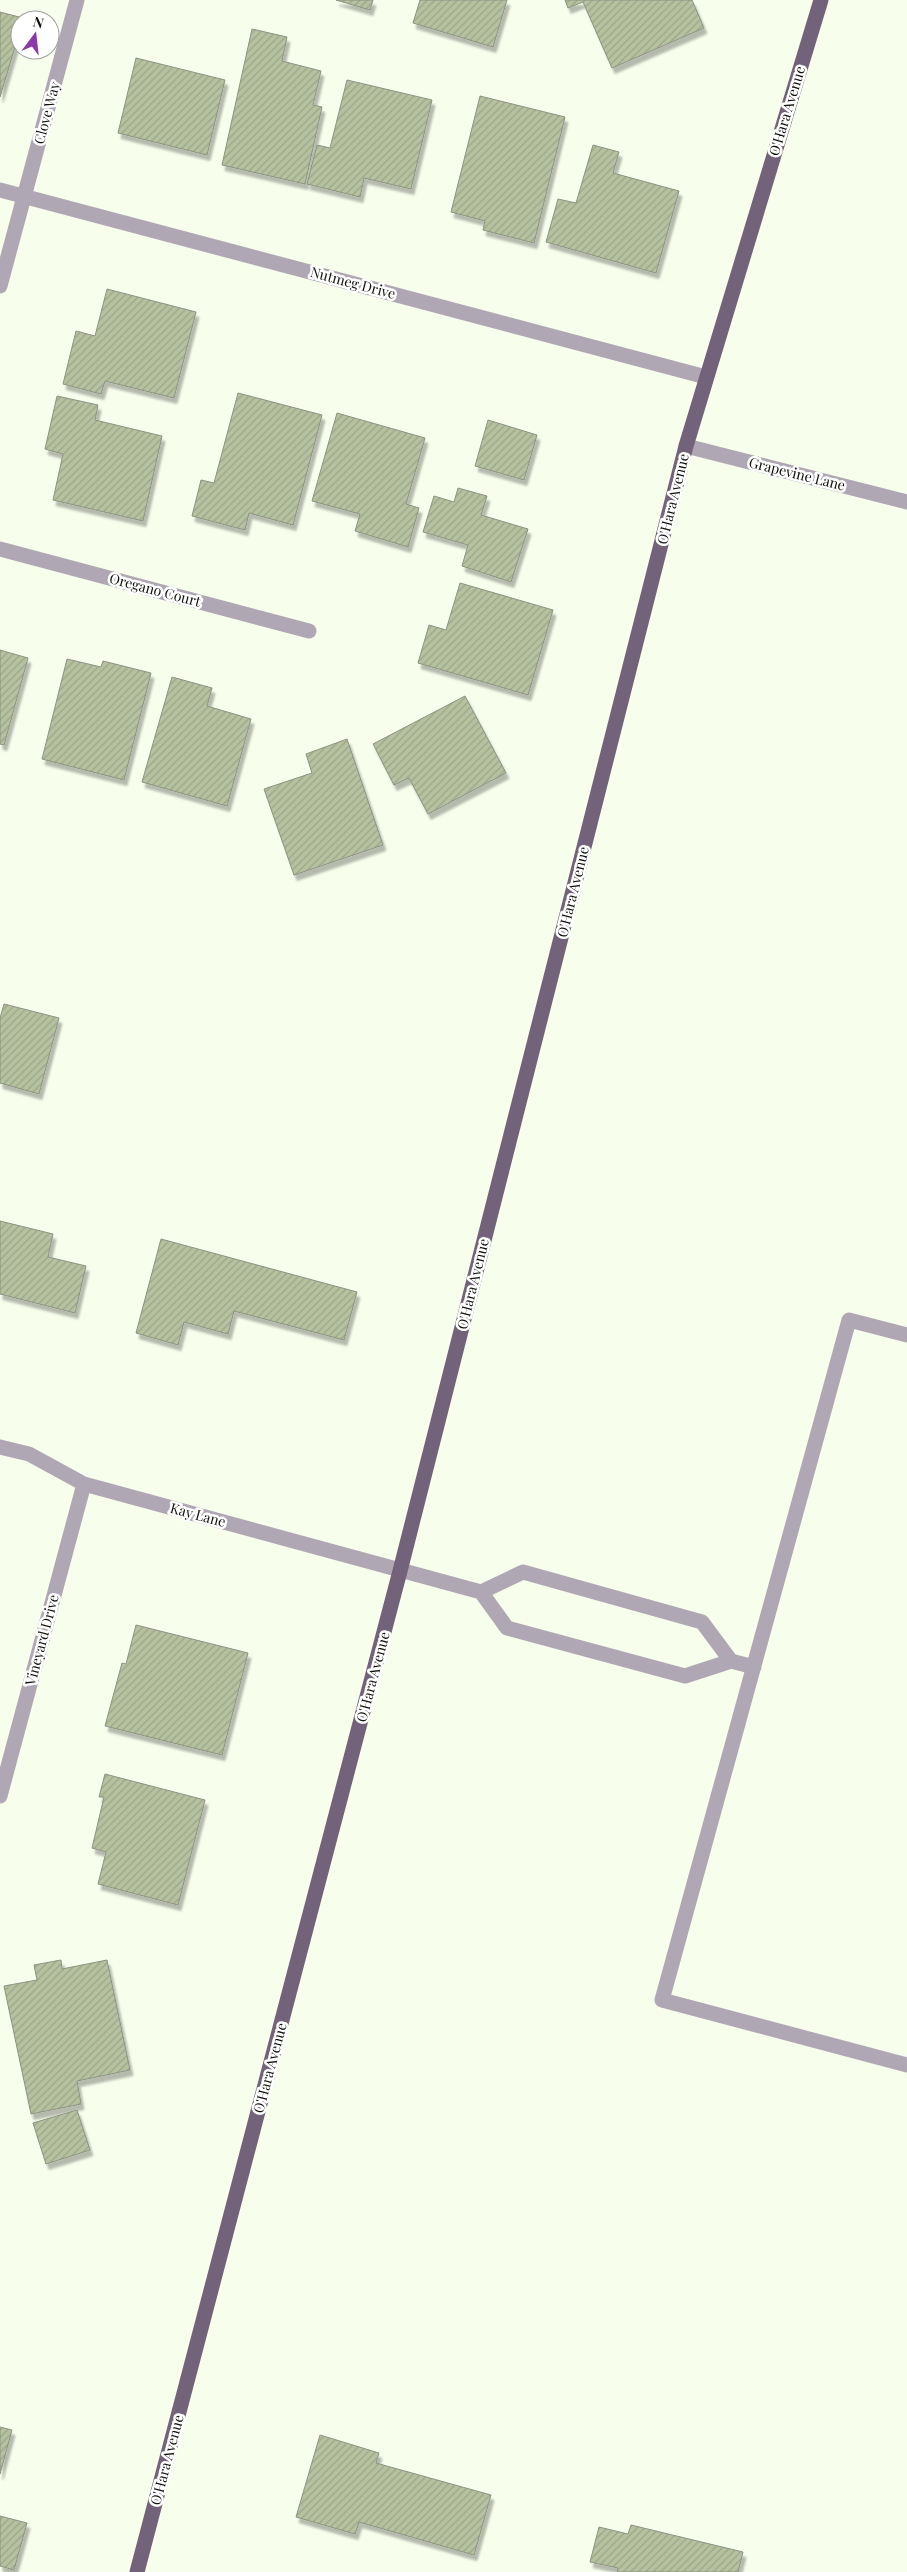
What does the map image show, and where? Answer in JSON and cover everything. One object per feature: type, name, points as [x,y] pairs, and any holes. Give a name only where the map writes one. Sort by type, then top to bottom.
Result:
[{"type":"main road","name":"O'Hara Avenue","points":[[138,2572],[400,1571],[686,446],[821,0]]},
{"type":"street","name":"Clove Way","points":[[0,286],[77,0]]},
{"type":"street","name":"Nutmeg Drive","points":[[0,190],[706,377]]},
{"type":"street","name":"Grapevine Lane","points":[[686,446],[907,502]]},
{"type":"street","name":"Oregano Court","points":[[0,549],[309,631]]},
{"type":"street","points":[[907,1335],[849,1320],[662,2000],[907,2065]]},
{"type":"street","name":"Kay Lane","points":[[0,1447],[29,1454],[84,1484],[481,1592]]},
{"type":"street","name":"Vineyard Drive","points":[[0,1796],[84,1484]]},
{"type":"street","points":[[731,1661],[702,1622],[523,1572],[481,1592],[507,1628],[685,1676],[731,1661],[754,1667]]},
{"type":"building","points":[[336,0],[373,0],[370,10]]},
{"type":"building","points":[[420,0],[507,0],[493,47],[413,23]]},
{"type":"building","points":[[565,0],[692,0],[704,28],[612,68],[583,2],[568,8]]},
{"type":"building","points":[[0,12],[10,15],[11,60],[0,97]]},
{"type":"building","points":[[252,29],[287,37],[282,61],[321,71],[313,105],[322,107],[305,184],[222,165]]},
{"type":"building","points":[[136,58],[225,80],[207,155],[118,133]]},
{"type":"building","points":[[347,80],[432,100],[411,189],[364,178],[360,197],[307,184],[317,145],[330,148]]},
{"type":"building","points":[[480,96],[565,117],[534,243],[483,230],[485,221],[451,212]]},
{"type":"building","points":[[593,145],[619,152],[613,173],[679,191],[656,273],[546,242],[558,199],[576,203]]},
{"type":"building","points":[[107,289],[196,312],[174,398],[105,381],[101,394],[63,384],[76,331],[95,336]]},
{"type":"building","points":[[238,393],[322,415],[293,525],[249,513],[245,530],[192,516],[201,480],[214,483]]},
{"type":"building","points":[[57,396],[98,405],[95,420],[162,436],[143,521],[53,500],[63,454],[45,449]]},
{"type":"building","points":[[337,413],[425,438],[406,504],[419,508],[408,547],[355,531],[360,514],[312,501]]},
{"type":"building","points":[[488,420],[537,435],[524,480],[475,466]]},
{"type":"building","points":[[458,488],[487,496],[481,515],[528,529],[511,582],[462,566],[468,545],[423,532],[434,496],[454,502]]},
{"type":"building","points":[[460,583],[553,610],[528,695],[418,663],[429,625],[446,630]]},
{"type":"building","points":[[0,650],[28,658],[4,745],[0,744]]},
{"type":"building","points":[[67,659],[101,667],[103,661],[151,673],[124,780],[42,759]]},
{"type":"building","points":[[172,677],[212,688],[207,706],[251,719],[227,806],[142,782]]},
{"type":"building","points":[[465,696],[506,773],[428,814],[409,778],[394,785],[373,744]]},
{"type":"building","points":[[347,739],[383,845],[294,875],[264,789],[312,773],[306,754]]},
{"type":"building","points":[[4,1004],[59,1018],[39,1094],[0,1083],[0,1018]]},
{"type":"building","points":[[0,1221],[53,1234],[48,1257],[86,1266],[75,1313],[0,1294]]},
{"type":"building","points":[[161,1239],[357,1292],[344,1340],[234,1311],[228,1334],[184,1322],[178,1345],[136,1333]]},
{"type":"building","points":[[136,1625],[248,1653],[222,1755],[105,1726],[122,1663],[126,1664]]},
{"type":"building","points":[[105,1774],[205,1800],[178,1905],[98,1884],[106,1852],[92,1848],[104,1797],[99,1797]]},
{"type":"building","points":[[61,1960],[62,1969],[107,1960],[130,2070],[77,2081],[81,2104],[31,2114],[4,1986],[37,1980],[34,1965]]},
{"type":"building","points":[[77,2110],[90,2150],[46,2164],[33,2123]]},
{"type":"building","points":[[0,2427],[12,2430],[0,2474]]},
{"type":"building","points":[[320,2435],[379,2453],[376,2463],[491,2495],[474,2555],[359,2522],[355,2534],[296,2517]]},
{"type":"building","points":[[0,2516],[27,2523],[14,2570],[0,2566]]},
{"type":"building","points":[[631,2525],[743,2552],[738,2572],[617,2572],[618,2568],[590,2562],[599,2527],[628,2534]]}]
